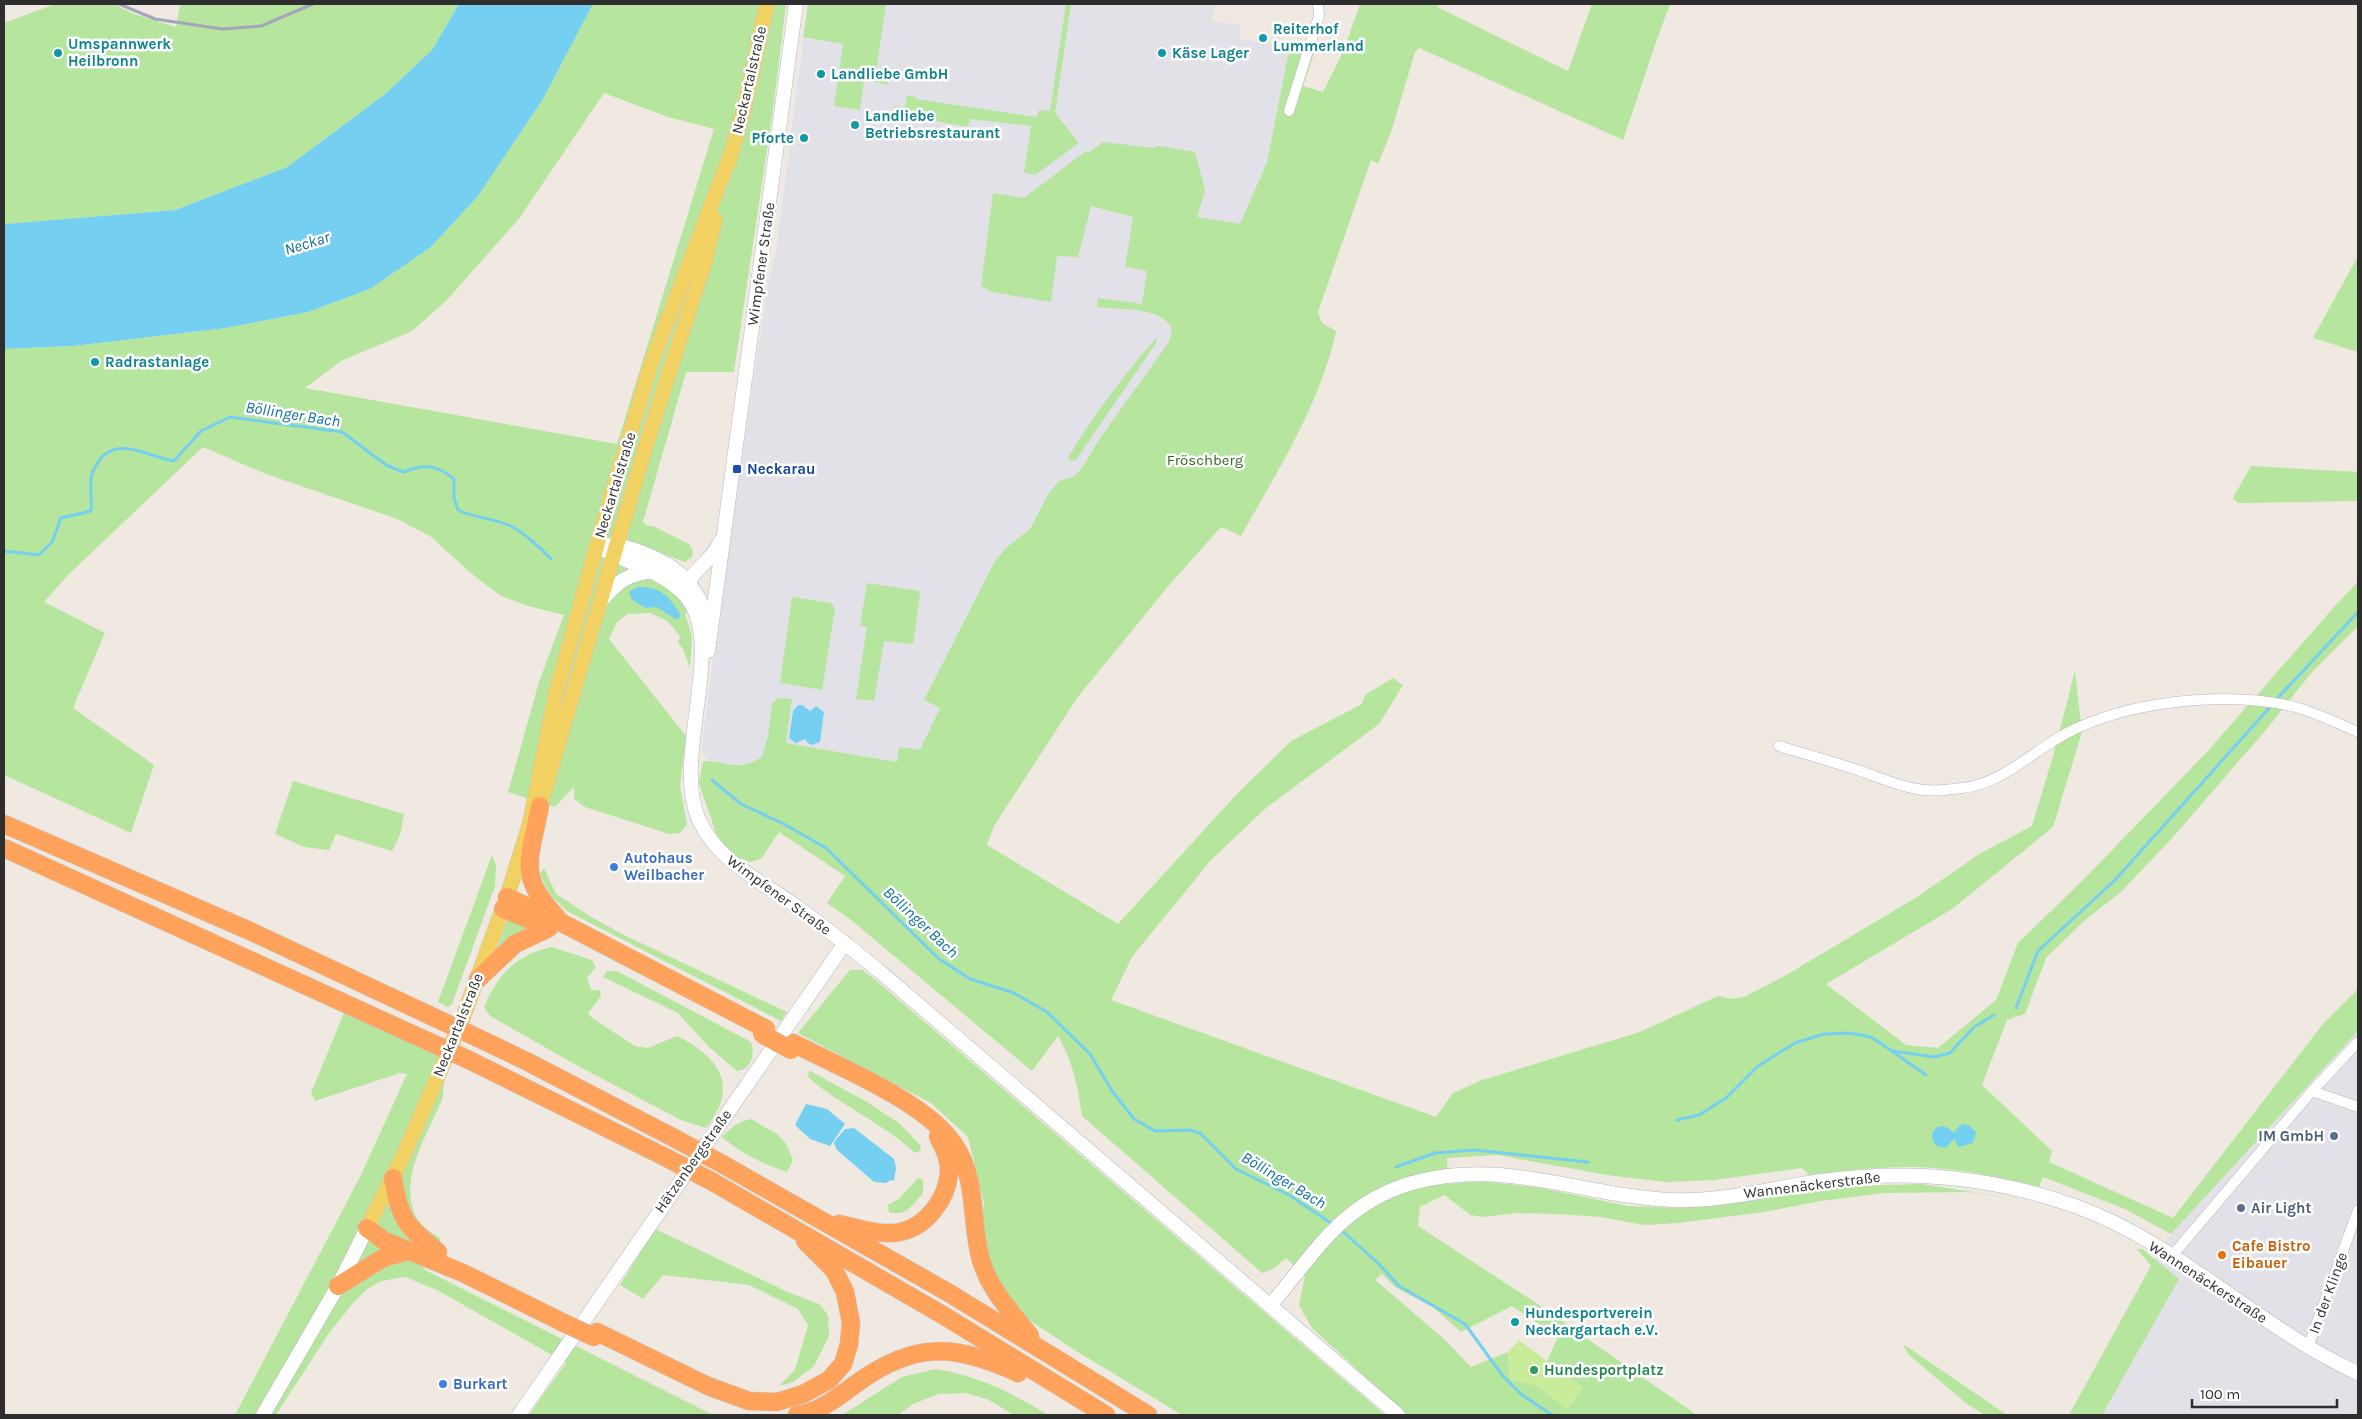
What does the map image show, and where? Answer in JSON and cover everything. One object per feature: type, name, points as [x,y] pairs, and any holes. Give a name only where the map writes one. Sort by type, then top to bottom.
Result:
[{"type":"highway","points":[[540,806],[529,862],[531,880],[556,926]]},
{"type":"highway","points":[[4,824],[250,931],[526,1060],[676,1139],[824,1221],[1038,1346],[1148,1415]]},
{"type":"highway","points":[[4,848],[469,1060],[665,1157],[789,1225],[1106,1415]]},
{"type":"highway","points":[[505,903],[556,926],[604,952],[764,1031],[897,1104],[932,1129],[947,1154],[950,1175],[938,1206],[913,1228],[900,1232],[886,1233],[824,1221]]},
{"type":"highway","points":[[478,980],[515,944],[556,926]]},
{"type":"highway","points":[[792,1046],[900,1098],[927,1115],[945,1131],[956,1147],[966,1170],[972,1198],[978,1245],[988,1278],[1008,1311],[1038,1346]]},
{"type":"highway","points":[[393,1178],[397,1203],[406,1222],[417,1235],[438,1252]]},
{"type":"highway","points":[[369,1225],[383,1240],[463,1273],[566,1320]]},
{"type":"highway","points":[[369,1225],[438,1252],[566,1320],[726,1401],[770,1415]]},
{"type":"highway","points":[[596,1335],[708,1386],[749,1401],[777,1402],[790,1400],[829,1380],[842,1364],[849,1344],[851,1323],[845,1292],[834,1270],[789,1225]]},
{"type":"highway","points":[[338,1286],[383,1258],[408,1251]]},
{"type":"highway","points":[[797,1415],[824,1406],[866,1377],[894,1361],[935,1351],[950,1351],[981,1357],[1072,1394]]},
{"type":"main road","name":"Neckartalstraße","points":[[530,822],[540,806],[592,634],[646,444],[704,264],[730,156],[743,113],[767,4]]},
{"type":"main road","name":"Neckartalstraße","points":[[369,1225],[393,1178],[478,980],[505,903],[530,822],[556,693],[596,545],[652,361],[730,156]]},
{"type":"street","name":"Wimpfener Straße","points":[[690,761],[711,631],[796,4]]},
{"type":"street","points":[[1289,110],[1319,16],[1318,4]]},
{"type":"street","name":"Wimpfener Straße","points":[[686,587],[715,551],[725,525]]},
{"type":"street","name":"Wimpfener Straße","points":[[596,545],[615,550],[637,550],[668,563],[686,587],[704,606],[711,631]]},
{"type":"street","points":[[615,550],[686,587]]},
{"type":"street","points":[[599,606],[615,584],[624,578],[638,573],[654,571]]},
{"type":"street","name":"Wimpfener Straße","points":[[686,587],[702,640],[690,761],[690,789],[695,810],[704,830],[713,843],[739,867],[845,943],[1398,1415]]},
{"type":"street","points":[[1779,746],[1898,785],[1918,790],[1938,790],[1965,788],[1996,779],[2066,734],[2124,711],[2198,700],[2273,704],[2324,716],[2358,732]]},
{"type":"street","name":"Hätzenbergstraße","points":[[520,1415],[845,943]]},
{"type":"street","points":[[2171,1257],[2312,1091],[2358,1042]]},
{"type":"street","points":[[2312,1091],[2358,1107]]},
{"type":"street","name":"Wannenäckerstraße","points":[[1270,1306],[1329,1233],[1356,1209],[1411,1183],[1460,1174],[1508,1174],[1632,1198],[1702,1200],[1823,1181],[1883,1176],[1942,1177],[1989,1183],[2036,1193],[2078,1207],[2128,1230],[2308,1348],[2358,1373]]},
{"type":"street","name":"In der Klinge","points":[[2308,1348],[2358,1210]]},
{"type":"street","points":[[263,1415],[338,1286],[369,1225]]},
{"type":"shaded area","points":[[808,4],[1215,4],[1212,21],[1241,25],[1239,39],[1290,46],[1267,162],[1240,224],[1207,289],[920,750],[897,762],[786,743],[792,700],[772,704],[768,736],[762,757],[749,765],[734,767],[708,761],[702,751],[702,744],[730,532],[769,280],[776,251]]},
{"type":"shaded area","points":[[2358,1031],[2358,1415],[2069,1415],[2164,1242]]},
{"type":"green space","points":[[55,4],[113,4],[134,14],[176,27],[180,4],[459,4],[432,50],[384,95],[287,167],[175,210],[4,224],[4,23]]},
{"type":"green space","points":[[593,4],[786,4],[774,102],[734,372],[686,372],[643,522],[647,526],[653,526],[689,544],[693,551],[692,557],[685,562],[637,544],[688,611],[685,613],[692,637],[690,668],[683,649],[678,643],[680,636],[667,621],[651,613],[628,614],[617,622],[609,639],[686,736],[680,786],[687,825],[680,833],[669,834],[585,807],[574,799],[574,787],[555,807],[508,792],[539,682],[564,615],[528,606],[501,596],[472,574],[430,536],[395,518],[266,474],[203,447],[68,575],[44,602],[105,633],[73,708],[154,765],[131,833],[4,775],[4,349],[73,346],[226,328],[308,312],[370,289],[431,247],[478,196],[543,99]],"holes":[[[604,93],[668,117],[714,129],[617,444],[305,388],[341,361],[412,331],[446,301],[518,220]]]},
{"type":"green space","points":[[808,4],[886,4],[876,72],[890,85],[864,80],[860,110],[834,106],[843,44],[803,37]]},
{"type":"green space","points":[[1066,4],[1071,4],[1055,113],[1079,143],[1035,175],[1024,172],[1031,126],[970,119],[968,127],[929,120],[929,113],[893,108],[894,106],[905,107],[907,95],[916,97],[916,99],[1037,117],[1039,110],[1050,111]]},
{"type":"green space","name":"Fröschberg","points":[[1360,4],[1438,4],[1437,7],[1568,71],[1592,4],[1670,4],[1623,140],[1419,48],[1415,52],[1392,129],[1378,164],[1371,160],[1318,312],[1322,323],[1336,331],[1320,385],[1283,462],[1241,536],[1221,527],[1170,584],[1077,698],[994,826],[987,845],[1118,924],[1236,795],[1291,741],[1362,704],[1365,695],[1393,678],[1403,685],[1379,724],[1266,808],[1211,860],[1132,957],[1111,1000],[1436,1117],[1453,1093],[1482,1080],[1640,1032],[1718,996],[1731,999],[1744,997],[1783,977],[1917,897],[1981,853],[2032,826],[2053,756],[2075,671],[2082,732],[2053,827],[1952,909],[1826,984],[1906,1045],[1938,1048],[1996,1000],[2018,943],[2086,877],[2207,752],[2358,582],[2358,626],[2312,672],[2265,731],[2173,837],[2121,892],[2085,920],[2046,958],[2025,1014],[2007,1020],[1982,1085],[2052,1151],[2049,1162],[2173,1218],[2323,1024],[2358,989],[2358,1031],[2171,1234],[2125,1209],[2043,1177],[2039,1187],[1956,1170],[1911,1167],[1877,1168],[1809,1175],[1802,1168],[1714,1180],[1665,1182],[1607,1175],[1497,1155],[1447,1158],[1448,1184],[1481,1181],[1541,1188],[1628,1206],[1679,1208],[1847,1186],[1922,1184],[2016,1199],[1969,1192],[1884,1193],[1821,1201],[1764,1212],[1679,1223],[1644,1225],[1601,1217],[1558,1214],[1517,1213],[1483,1217],[1471,1215],[1444,1195],[1420,1207],[1418,1226],[1530,1299],[1697,1415],[1407,1415],[1312,1328],[1299,1305],[1305,1276],[1286,1258],[1273,1269],[1262,1273],[1082,1116],[1079,1095],[1068,1055],[1058,1036],[1032,1071],[851,920],[827,903],[845,876],[779,832],[761,859],[751,862],[739,858],[718,839],[699,783],[703,761],[738,765],[753,762],[762,757],[768,736],[772,704],[778,698],[792,699],[786,743],[897,762],[899,747],[920,750],[940,708],[924,700],[995,561],[1006,548],[1030,529],[1049,493],[1059,481],[1073,477],[1082,468],[1098,441],[1169,342],[1172,329],[1159,316],[1139,310],[1097,307],[1098,298],[1142,304],[1147,271],[1125,267],[1133,217],[1091,206],[1078,257],[1057,256],[1051,302],[992,292],[981,286],[993,193],[1024,198],[1086,151],[1088,153],[1103,142],[1155,148],[1158,146],[1195,152],[1205,190],[1197,217],[1240,224],[1267,162],[1290,46],[1315,50],[1303,86],[1323,92],[1344,50]],"holes":[[[1382,1274],[1395,1287],[1434,1308],[1461,1332],[1512,1306],[1558,1337],[1547,1361],[1583,1388],[1567,1409],[1538,1386],[1510,1379],[1508,1352],[1471,1367],[1444,1339],[1375,1280]]]},
{"type":"green space","points":[[2358,256],[2358,352],[2313,338]]},
{"type":"green space","points":[[1157,337],[1156,343],[1076,460],[1070,461],[1068,458],[1098,411]]},
{"type":"green space","points":[[2251,466],[2358,472],[2358,501],[2238,503],[2233,498]]},
{"type":"green space","points":[[867,583],[919,591],[920,595],[913,644],[884,641],[874,701],[856,699],[867,627],[860,625]]},
{"type":"green space","points":[[792,597],[831,603],[835,609],[822,690],[780,683]]},
{"type":"green space","points":[[293,781],[404,814],[400,835],[392,851],[336,834],[329,850],[304,847],[275,834]]},
{"type":"green space","points":[[492,855],[496,865],[495,886],[452,1004],[448,1007],[438,1002]]},
{"type":"green space","points":[[544,868],[556,894],[591,917],[626,936],[787,1012],[781,1021],[567,911],[550,895],[540,874]]},
{"type":"green space","points":[[508,919],[531,927],[497,948]]},
{"type":"green space","points":[[551,947],[592,960],[596,967],[587,978],[591,990],[600,990],[601,996],[588,1013],[592,1018],[635,1046],[648,1048],[677,1036],[692,1044],[714,1063],[720,1074],[723,1086],[722,1099],[716,1113],[706,1128],[681,1120],[578,1066],[490,1016],[484,1007],[502,975],[527,955]]},
{"type":"green space","points":[[850,970],[862,970],[873,978],[1385,1415],[1182,1415],[1032,1322],[1013,1304],[986,1259],[981,1224],[984,1204],[968,1137],[931,1103],[798,1033]]},
{"type":"green space","points":[[607,971],[617,971],[751,1042],[753,1052],[751,1061],[742,1070],[737,1071],[708,1046],[678,1013],[603,977]]},
{"type":"green space","points":[[344,1013],[452,1062],[445,1080],[442,1100],[417,1156],[410,1184],[414,1212],[418,1220],[441,1239],[423,1269],[713,1415],[529,1415],[566,1363],[437,1290],[405,1277],[379,1282],[366,1290],[353,1303],[329,1333],[276,1415],[235,1415],[360,1177],[407,1074],[400,1073],[315,1101],[311,1093]]},
{"type":"green space","points":[[810,1071],[867,1102],[900,1124],[921,1146],[920,1151],[915,1153],[889,1132],[820,1087],[807,1076]]},
{"type":"green space","points":[[752,1119],[777,1134],[785,1143],[793,1160],[787,1172],[753,1158],[722,1137],[736,1125]]},
{"type":"green space","points":[[918,1178],[923,1180],[923,1193],[916,1202],[909,1209],[900,1213],[889,1212],[888,1205],[899,1199]]},
{"type":"green space","points":[[655,1229],[790,1293],[819,1304],[828,1315],[829,1336],[814,1366],[793,1382],[779,1386],[795,1370],[808,1325],[798,1309],[749,1285],[663,1275],[643,1299],[620,1285]]},
{"type":"green space","points":[[2137,1249],[2142,1249],[2179,1279],[2102,1415],[2069,1415],[2151,1266]]},
{"type":"green space","name":"Hundesportplatz","points":[[1519,1340],[1583,1388],[1567,1409],[1538,1386],[1510,1379],[1508,1352]]},
{"type":"green space","points":[[1903,1344],[2007,1415],[1985,1415],[1967,1404],[1908,1354]]},
{"type":"green space","points":[[936,1369],[967,1376],[995,1386],[1048,1415],[1014,1415],[989,1400],[966,1393],[939,1394],[913,1404],[898,1415],[842,1415],[902,1377]]},
{"type":"water","name":"Neckar","points":[[459,4],[593,4],[543,99],[478,196],[431,247],[370,289],[308,312],[226,328],[73,346],[4,349],[4,224],[175,210],[287,167],[384,95],[432,50]]},
{"type":"water","points":[[637,587],[645,587],[663,593],[680,614],[679,619],[675,619],[657,607],[646,608],[632,600],[629,592]]},
{"type":"water","points":[[798,705],[802,705],[810,711],[816,706],[824,712],[820,742],[812,745],[805,739],[796,743],[789,738],[793,711]]},
{"type":"water","points":[[806,1104],[827,1109],[845,1124],[830,1146],[810,1139],[795,1125]]},
{"type":"water","points":[[1963,1124],[1968,1125],[1976,1132],[1973,1143],[1959,1147],[1954,1139],[1946,1148],[1936,1146],[1932,1135],[1936,1128],[1944,1126],[1954,1133]]},
{"type":"water","points":[[854,1128],[894,1159],[896,1168],[894,1181],[891,1180],[886,1183],[874,1182],[836,1149],[834,1142],[845,1129]]},
{"type":"waterway","name":"Böllinger Bach","points":[[4,551],[39,555],[52,542],[61,518],[91,511],[92,474],[101,458],[109,452],[117,449],[135,450],[174,461],[201,431],[230,417],[342,432],[386,465],[403,472],[424,467],[441,470],[454,479],[454,498],[458,510],[517,529],[551,559]]},
{"type":"waterway","points":[[2275,701],[2358,612]]},
{"type":"waterway","points":[[2016,1008],[2038,951],[2115,880],[2271,706]]},
{"type":"waterway","name":"Böllinger Bach","points":[[712,780],[741,804],[784,824],[826,848],[938,958],[970,979],[1014,993],[1047,1012],[1090,1054],[1112,1091],[1134,1119],[1155,1131],[1190,1130],[1200,1133],[1236,1169],[1289,1195],[1334,1225]]},
{"type":"waterway","points":[[1677,1120],[1699,1115],[1726,1098],[1758,1066],[1795,1043],[1824,1034],[1850,1033],[1871,1037],[1892,1051],[1934,1057],[1950,1053],[1974,1027],[1994,1015]]},
{"type":"waterway","points":[[1892,1051],[1926,1075]]},
{"type":"waterway","points":[[1396,1167],[1435,1153],[1475,1150],[1588,1162]]},
{"type":"waterway","name":"Böllinger Bach","points":[[1341,1230],[1378,1263],[1399,1286],[1465,1324],[1502,1375],[1522,1395],[1552,1415]]},
{"type":"railway","points":[[119,4],[155,19],[222,29],[261,26],[313,4]]},
{"type":"place","name":"Reiterhof Lummerland","points":[[1263,38]]},
{"type":"place","name":"Umspannwerk Heilbronn","points":[[58,53]]},
{"type":"place","name":"Käse Lager","points":[[1162,53]]},
{"type":"place","name":"Landliebe GmbH","points":[[821,74]]},
{"type":"place","name":"Landliebe Betriebsrestaurant","points":[[855,125]]},
{"type":"place","name":"Pforte","points":[[804,138]]},
{"type":"place","name":"Radrastanlage","points":[[95,362]]},
{"type":"place","name":"Neckarau","points":[[737,469]]},
{"type":"place","name":"Autohaus Weilbacher","points":[[614,867]]},
{"type":"place","name":"IM GmbH","points":[[2334,1136]]},
{"type":"place","name":"Air Light","points":[[2241,1208]]},
{"type":"place","name":"Cafe Bistro Eibauer","points":[[2222,1255]]},
{"type":"place","name":"Hundesportverein Neckargartach e.V.","points":[[1515,1322]]},
{"type":"place","name":"Hundesportplatz","points":[[1534,1370]]},
{"type":"place","name":"Burkart","points":[[443,1384]]}]
